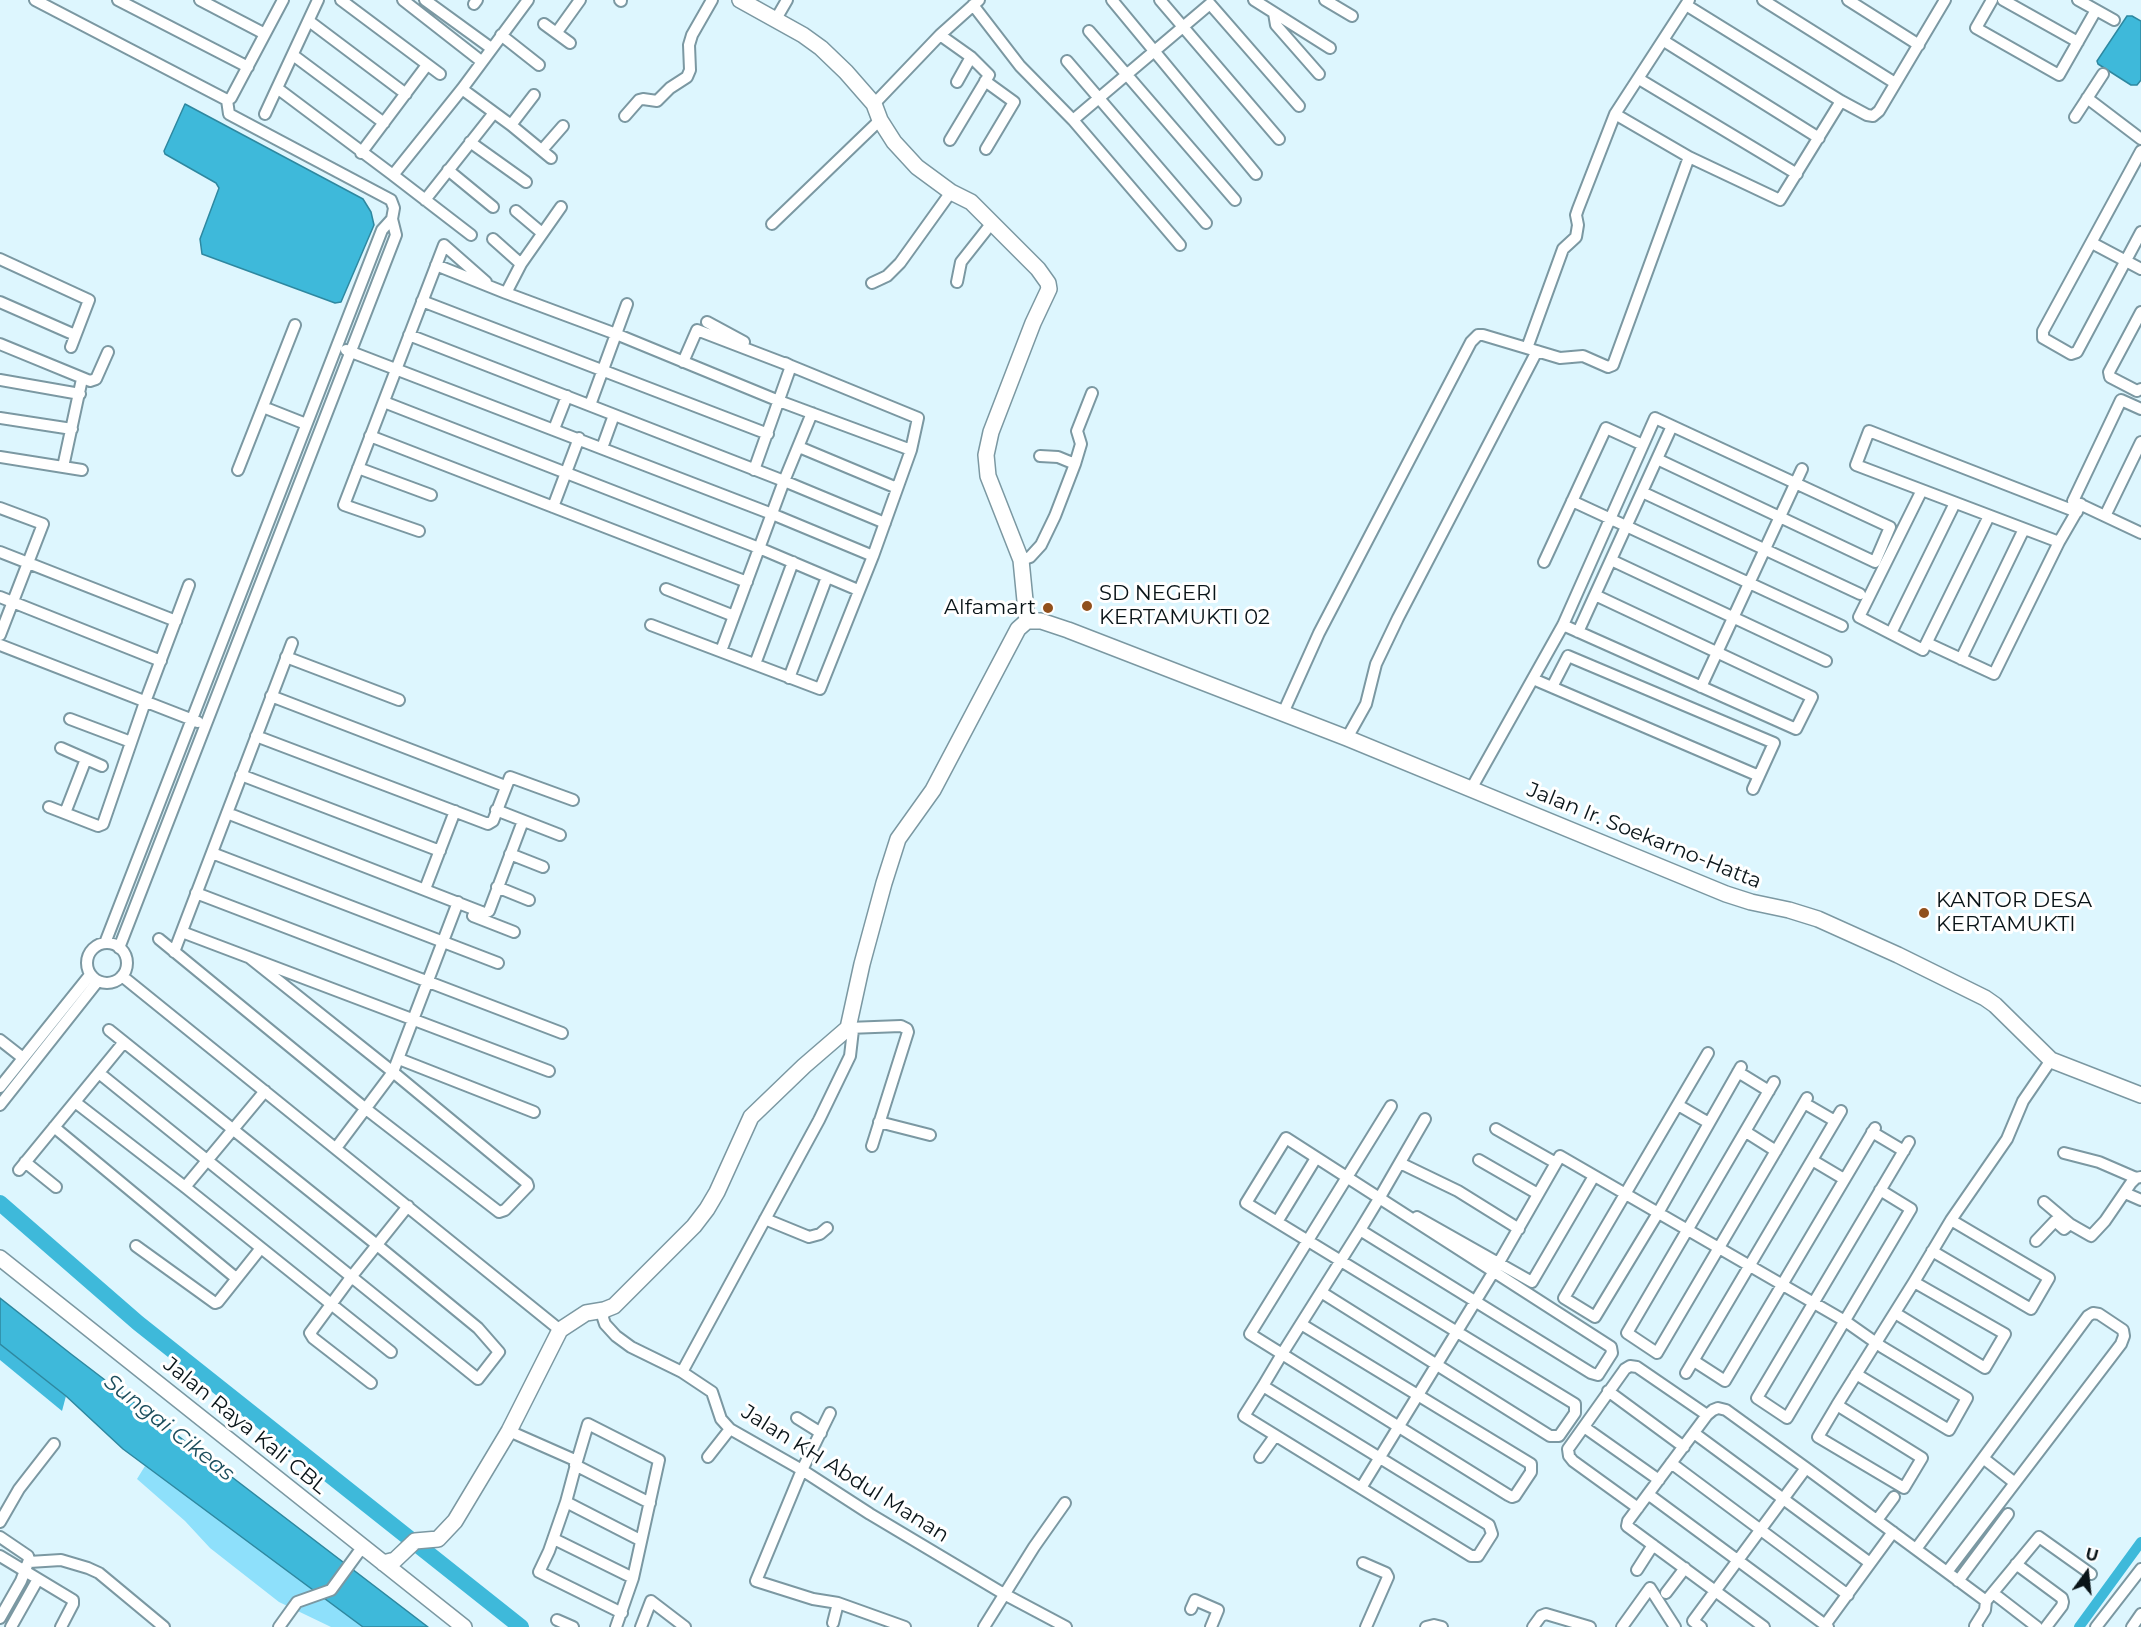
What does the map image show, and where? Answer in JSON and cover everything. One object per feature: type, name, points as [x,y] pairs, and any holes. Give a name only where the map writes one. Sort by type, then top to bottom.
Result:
[{"type":"main road","points":[[383,1563],[395,1560],[415,1541],[438,1539],[455,1521],[509,1431],[560,1330],[586,1313],[614,1306],[701,1218],[717,1192],[744,1129],[756,1112],[850,1024],[853,999],[865,952],[898,839],[933,790],[1018,629],[1027,621],[1021,560],[988,476],[986,455],[991,432],[1049,286],[1038,269],[971,202],[951,192],[917,167],[894,142],[880,120],[874,104],[821,48],[776,19],[740,0]]},
{"type":"main road","name":"Jalan Ir. Soekarno-Hatta","points":[[1027,621],[1041,621],[1139,656],[1347,738],[1726,894],[1803,914],[1898,955],[1985,998],[2051,1060],[2141,1095]]},
{"type":"main road","name":"Jalan Raya Kali CBL","points":[[0,1257],[362,1550],[383,1563],[464,1627]]},
{"type":"street","points":[[118,0],[248,67]]},
{"type":"street","points":[[200,0],[265,34]]},
{"type":"street","points":[[265,114],[318,0]]},
{"type":"street","points":[[341,0],[440,74]]},
{"type":"street","points":[[403,0],[481,61]]},
{"type":"street","points":[[425,0],[491,48]]},
{"type":"street","points":[[393,175],[462,89],[528,0]]},
{"type":"street","points":[[557,32],[580,0]]},
{"type":"street","points":[[625,116],[639,100],[657,101],[670,88],[687,77],[690,70],[689,45],[692,35],[711,0]]},
{"type":"street","points":[[776,19],[787,0]]},
{"type":"street","points":[[1112,0],[1256,174]]},
{"type":"street","points":[[1160,0],[1279,139]]},
{"type":"street","points":[[1254,0],[1330,48]]},
{"type":"street","points":[[1325,0],[1352,16]]},
{"type":"street","points":[[1763,0],[1894,83]]},
{"type":"street","points":[[1848,0],[1919,45]]},
{"type":"street","points":[[1992,0],[1976,28],[2059,75],[2096,10]]},
{"type":"street","points":[[2003,0],[2078,42]]},
{"type":"street","points":[[2078,0],[2114,20]]},
{"type":"street","points":[[40,1],[227,100]]},
{"type":"street","points":[[227,100],[231,98],[248,67],[281,1]]},
{"type":"street","points":[[1073,120],[1211,1],[1299,106]]},
{"type":"street","points":[[1347,738],[1366,704],[1376,664],[1532,350],[1563,249],[1576,237],[1578,208],[1615,114],[1688,2],[1841,101],[1873,116],[1919,45],[1943,1]]},
{"type":"street","points":[[874,104],[969,8],[1020,66],[1073,120],[1180,245]]},
{"type":"street","points":[[1274,13],[1275,25],[1319,74]]},
{"type":"street","points":[[309,21],[406,94]]},
{"type":"street","points":[[544,24],[570,43]]},
{"type":"street","points":[[1089,31],[1235,200]]},
{"type":"street","points":[[501,35],[539,65]]},
{"type":"street","points":[[940,35],[971,57],[989,75],[950,140]]},
{"type":"street","points":[[1664,41],[1819,138]]},
{"type":"street","points":[[293,55],[384,123]]},
{"type":"street","points":[[957,82],[971,57]]},
{"type":"street","points":[[1067,60],[1206,223]]},
{"type":"street","points":[[361,153],[427,65]]},
{"type":"street","points":[[2075,117],[2103,74]]},
{"type":"street","points":[[1639,79],[1797,174]]},
{"type":"street","points":[[984,81],[1014,102],[986,149]]},
{"type":"street","points":[[277,88],[471,235]]},
{"type":"street","points":[[462,89],[551,158]]},
{"type":"street","points":[[511,125],[534,95]]},
{"type":"street","points":[[2087,98],[2141,139]]},
{"type":"street","points":[[119,948],[396,235],[392,219],[394,208],[391,200],[229,114],[227,100]]},
{"type":"street","points":[[1615,114],[1689,157],[1780,200],[1841,101]]},
{"type":"street","points":[[425,200],[493,114]]},
{"type":"street","points":[[772,224],[880,120]]},
{"type":"street","points":[[542,150],[563,126]]},
{"type":"street","points":[[470,142],[525,182]]},
{"type":"street","points":[[2141,151],[2043,331],[2043,338],[2072,354],[2077,352],[2141,232]]},
{"type":"street","points":[[1283,713],[1319,633],[1471,342],[1478,335],[1483,335],[1560,358],[1583,356],[1605,366],[1613,365],[1689,157]]},
{"type":"street","points":[[448,170],[494,207]]},
{"type":"street","points":[[872,283],[887,276],[900,263],[951,192]]},
{"type":"street","points":[[506,293],[521,264],[561,207]]},
{"type":"street","points":[[516,212],[542,233]]},
{"type":"street","points":[[105,943],[382,230],[392,219]]},
{"type":"street","points":[[957,282],[961,262],[991,224]]},
{"type":"street","points":[[493,239],[521,264]]},
{"type":"street","points":[[2092,243],[2141,269]]},
{"type":"street","points":[[419,531],[344,505],[444,245],[492,287]]},
{"type":"street","points":[[0,259],[88,300],[71,348]]},
{"type":"street","points":[[436,265],[616,334],[779,401],[911,450]]},
{"type":"street","points":[[422,301],[768,434]]},
{"type":"street","points":[[0,302],[75,335]]},
{"type":"street","points":[[590,405],[627,304]]},
{"type":"street","points":[[2141,312],[2109,372],[2110,376],[2137,391],[2141,389]]},
{"type":"street","points":[[707,322],[790,366]]},
{"type":"street","points":[[238,470],[295,325]]},
{"type":"street","points":[[651,625],[820,690],[885,523],[911,450],[918,418],[697,330],[683,362]]},
{"type":"street","points":[[409,335],[784,481],[885,523]]},
{"type":"street","points":[[0,345],[90,381],[96,379],[108,352]]},
{"type":"street","points":[[337,347],[772,513],[873,556]]},
{"type":"street","points":[[754,470],[790,366]]},
{"type":"street","points":[[63,467],[82,379]]},
{"type":"street","points":[[0,380],[80,394]]},
{"type":"street","points":[[1021,560],[1030,557],[1041,545],[1055,516],[1075,464],[1080,444],[1077,432],[1092,393]]},
{"type":"street","points":[[554,429],[567,396]]},
{"type":"street","points":[[2079,508],[2073,501],[2121,400],[2141,409]]},
{"type":"street","points":[[384,402],[759,548],[858,590]]},
{"type":"street","points":[[263,407],[306,424]]},
{"type":"street","points":[[721,651],[784,481],[812,413]]},
{"type":"street","points":[[602,448],[614,415]]},
{"type":"street","points":[[0,418],[72,429]]},
{"type":"street","points":[[1471,789],[1563,625],[1655,418],[1890,527],[1875,562],[1657,459]]},
{"type":"street","points":[[1578,632],[1672,426]]},
{"type":"street","points":[[1544,562],[1606,428],[1643,445]]},
{"type":"street","points":[[2059,542],[1856,465],[1869,431],[2105,516],[2140,531]]},
{"type":"street","points":[[370,436],[747,582]]},
{"type":"street","points":[[553,507],[579,438]]},
{"type":"street","points":[[2105,516],[2141,442]]},
{"type":"street","points":[[799,447],[897,488]]},
{"type":"street","points":[[1040,456],[1058,457],[1075,464]]},
{"type":"street","points":[[0,457],[82,470]]},
{"type":"street","points":[[358,468],[431,495]]},
{"type":"street","points":[[1701,687],[1802,469]]},
{"type":"street","points":[[1922,490],[1859,617],[1923,650],[1989,516]]},
{"type":"street","points":[[1642,492],[1860,594]]},
{"type":"street","points":[[1572,501],[1842,626]]},
{"type":"street","points":[[1891,633],[1955,503]]},
{"type":"street","points":[[0,508],[44,524],[0,635]]},
{"type":"street","points":[[1927,643],[1994,674],[2059,542],[2079,508]]},
{"type":"street","points":[[1960,658],[2024,529]]},
{"type":"street","points":[[0,552],[176,621]]},
{"type":"street","points":[[1611,560],[1826,662]]},
{"type":"street","points":[[755,664],[793,562]]},
{"type":"street","points":[[789,678],[827,577]]},
{"type":"street","points":[[49,807],[98,826],[103,824],[189,585]]},
{"type":"street","points":[[666,589],[734,616]]},
{"type":"street","points":[[1563,625],[1796,729],[1812,697],[1595,595]]},
{"type":"street","points":[[0,597],[161,661]]},
{"type":"street","points":[[174,952],[292,643]]},
{"type":"street","points":[[0,645],[207,725]]},
{"type":"street","points":[[1552,687],[1568,656],[1774,742],[1753,789]]},
{"type":"street","points":[[286,657],[399,700]]},
{"type":"street","points":[[1533,679],[1759,776]]},
{"type":"street","points":[[271,696],[505,786]]},
{"type":"street","points":[[70,719],[131,742]]},
{"type":"street","points":[[256,736],[488,824],[493,821],[508,778],[512,777],[573,800]]},
{"type":"street","points":[[61,748],[102,766]]},
{"type":"street","points":[[65,813],[86,759]]},
{"type":"street","points":[[242,775],[440,851]]},
{"type":"street","points":[[496,810],[560,835]]},
{"type":"street","points":[[425,889],[455,811]]},
{"type":"street","points":[[227,813],[425,889],[514,932]]},
{"type":"street","points":[[457,906],[487,913],[523,821]]},
{"type":"street","points":[[212,852],[498,963]]},
{"type":"street","points":[[510,854],[543,867]]},
{"type":"street","points":[[498,887],[529,900]]},
{"type":"street","points":[[196,893],[562,1033]]},
{"type":"street","points":[[336,1148],[393,1072],[457,906]]},
{"type":"street","points":[[182,932],[549,1071]]},
{"type":"street","points":[[159,939],[366,1109],[499,1212],[505,1210],[528,1186],[393,1072],[250,958]]},
{"type":"street","points":[[105,943],[123,951],[127,961],[122,976],[109,983],[94,978],[87,965],[88,955],[95,947],[105,943]]},
{"type":"street","points":[[122,976],[560,1330]]},
{"type":"street","points":[[0,1087],[94,978]]},
{"type":"street","points":[[0,1105],[94,978]]},
{"type":"street","points":[[682,1372],[804,1150],[842,1073],[850,1056],[850,1024],[901,1026],[907,1029],[872,1146]]},
{"type":"street","points":[[99,1073],[478,1379],[499,1352],[481,1331],[377,1245],[109,1030]]},
{"type":"street","points":[[0,1040],[24,1058]]},
{"type":"street","points":[[56,1187],[22,1166],[124,1042]]},
{"type":"street","points":[[1686,1373],[1838,1116],[1806,1100],[1657,1353],[1627,1334],[1772,1087],[1739,1070],[1658,1213],[1595,1317],[1564,1298],[1708,1053]]},
{"type":"street","points":[[399,1059],[534,1112]]},
{"type":"street","points":[[1837,1406],[1922,1458],[1904,1488],[1818,1437],[1856,1374],[1914,1282],[1951,1220],[2007,1139],[2023,1101],[2051,1060]]},
{"type":"street","points":[[185,1187],[265,1090]]},
{"type":"street","points":[[75,1102],[391,1352]]},
{"type":"street","points":[[1678,1105],[1709,1123]]},
{"type":"street","points":[[1301,1324],[1531,1464],[1531,1472],[1512,1497],[1250,1334],[1391,1106]]},
{"type":"street","points":[[1263,1386],[1490,1525],[1492,1534],[1478,1556],[1472,1556],[1244,1416],[1360,1230],[1425,1119]]},
{"type":"street","points":[[879,1122],[930,1135]]},
{"type":"street","points":[[54,1127],[236,1278]]},
{"type":"street","points":[[1496,1129],[1556,1163]]},
{"type":"street","points":[[1694,1361],[1725,1381],[1874,1130],[1906,1146],[1757,1398],[1787,1418],[1911,1209],[1880,1190]]},
{"type":"street","points":[[1746,1132],[1776,1151]]},
{"type":"street","points":[[1321,1292],[1550,1436],[1559,1436],[1575,1413],[1575,1404],[1246,1203],[1286,1138],[1380,1197],[1436,1226],[1611,1347],[1612,1353],[1598,1375],[1594,1375],[1360,1230]]},
{"type":"street","points":[[2044,1202],[2070,1224],[2091,1236],[2138,1177],[2099,1162],[2064,1154]]},
{"type":"street","points":[[1361,1488],[1497,1267],[1560,1156],[1782,1283],[1967,1398],[1948,1430],[1856,1374]]},
{"type":"street","points":[[1277,1222],[1316,1158]]},
{"type":"street","points":[[1479,1160],[1538,1194]]},
{"type":"street","points":[[1812,1160],[1844,1179]]},
{"type":"street","points":[[1400,1163],[1458,1191],[1519,1228]]},
{"type":"street","points":[[1497,1267],[1532,1282],[1594,1176]]},
{"type":"street","points":[[2125,1193],[2141,1200]]},
{"type":"street","points":[[371,1383],[311,1336],[311,1330],[408,1206]]},
{"type":"street","points":[[765,1219],[809,1237],[820,1234],[826,1228]]},
{"type":"street","points":[[1932,1251],[2031,1309],[2049,1278],[1951,1220]]},
{"type":"street","points":[[2036,1241],[2055,1221],[2064,1230],[2070,1224]]},
{"type":"street","points":[[136,1246],[213,1303],[217,1303],[261,1248]]},
{"type":"street","points":[[1895,1313],[1985,1368],[2005,1334],[1914,1282]]},
{"type":"street","name":"Jalan KH Abdul Manan","points":[[600,1311],[605,1324],[616,1336],[632,1347],[682,1372],[712,1392],[721,1419],[730,1429],[802,1470],[870,1514],[1004,1594],[1066,1627]]},
{"type":"street","points":[[1916,1549],[2088,1316],[2093,1313],[2099,1314],[2122,1330],[2124,1336],[2121,1344],[1947,1572]]},
{"type":"street","points":[[1638,1508],[1569,1456],[1568,1449],[1608,1391],[1625,1369],[1630,1366],[1637,1367],[1707,1415]]},
{"type":"street","points":[[1608,1391],[1684,1447]]},
{"type":"street","points":[[1764,1627],[1627,1526],[1628,1521],[1707,1415],[1718,1408],[1726,1410],[1958,1581],[2037,1627]]},
{"type":"street","points":[[830,1413],[802,1470],[756,1581],[813,1599],[838,1603],[887,1624],[905,1627]]},
{"type":"street","points":[[797,1418],[821,1432]]},
{"type":"street","points":[[616,1627],[622,1613],[633,1578],[659,1460],[588,1424],[554,1539],[538,1572],[622,1613]]},
{"type":"street","points":[[1584,1427],[1659,1480]]},
{"type":"street","points":[[708,1457],[730,1429]]},
{"type":"street","points":[[509,1431],[576,1463],[650,1503]]},
{"type":"street","points":[[1694,1433],[1870,1563]]},
{"type":"street","points":[[1260,1457],[1275,1437]]},
{"type":"street","points":[[0,1522],[19,1489],[54,1444]]},
{"type":"street","points":[[1983,1458],[2015,1483]]},
{"type":"street","points":[[1671,1463],[1848,1595]]},
{"type":"street","points":[[1701,1627],[1693,1621],[1806,1468]]},
{"type":"street","points":[[1648,1494],[1827,1626],[1893,1532]]},
{"type":"street","points":[[1877,1520],[1894,1497]]},
{"type":"street","points":[[566,1502],[640,1540]]},
{"type":"street","points":[[984,1627],[1034,1547],[1065,1503]]},
{"type":"street","points":[[1958,1581],[2008,1515]]},
{"type":"street","points":[[0,1537],[28,1556],[31,1573],[11,1627]]},
{"type":"street","points":[[1975,1627],[1985,1610],[1989,1597],[2039,1537],[2091,1574]]},
{"type":"street","points":[[554,1539],[633,1578]]},
{"type":"street","points":[[1638,1570],[1653,1545]]},
{"type":"street","points":[[279,1627],[297,1602],[331,1590],[362,1550]]},
{"type":"street","points":[[0,1556],[31,1573],[74,1602],[61,1627]]},
{"type":"street","points":[[1,1615],[31,1573],[61,1560],[88,1568],[105,1578],[164,1627]]},
{"type":"street","points":[[1363,1563],[1388,1577],[1366,1627]]},
{"type":"street","points":[[2016,1564],[2062,1598],[2062,1606],[2046,1627]]},
{"type":"street","points":[[1666,1593],[1685,1568]]},
{"type":"street","points":[[2096,1627],[2141,1569]]},
{"type":"street","points":[[1622,1627],[1650,1588],[1674,1627]]},
{"type":"street","points":[[1191,1609],[1195,1600],[1221,1605],[1211,1627]]},
{"type":"street","points":[[641,1627],[651,1601],[685,1627]]},
{"type":"street","points":[[832,1623],[838,1603]]},
{"type":"street","points":[[1533,1627],[1541,1616],[1546,1614],[1590,1627]]},
{"type":"street","points":[[2132,1627],[2141,1614]]},
{"type":"street","points":[[557,1620],[573,1627]]},
{"type":"street","points":[[1426,1627],[1434,1625],[1442,1627]]},
{"type":"shaded area","points":[[2127,16],[2141,21],[2141,80],[2137,85],[2131,85],[2098,64],[2097,61]]},
{"type":"shaded area","points":[[185,104],[363,199],[371,212],[374,225],[341,302],[335,303],[202,254],[200,239],[219,188],[216,183],[165,154],[164,151]]},
{"type":"shaded area","points":[[0,1298],[428,1627],[363,1627],[123,1449],[66,1396],[0,1344]]},
{"type":"shaded area","points":[[0,1343],[66,1396],[62,1411],[0,1360]]},
{"type":"shaded area","points":[[145,1466],[363,1627],[331,1627],[279,1602],[210,1548],[185,1521],[137,1479]]},
{"type":"waterway","points":[[0,1203],[138,1323],[521,1627]]},
{"type":"waterway","points":[[2079,1627],[2141,1542]]},
{"type":"place","name":"SD NEGERI KERTAMUKTI 02","points":[[1087,606]]},
{"type":"place","name":"Alfamart","points":[[1048,608]]},
{"type":"place","name":"KANTOR DESA KERTAMUKTI","points":[[1924,913]]},
{"type":"water label","name":"Sungai Cikeas","points":[[169,1428]]}]
